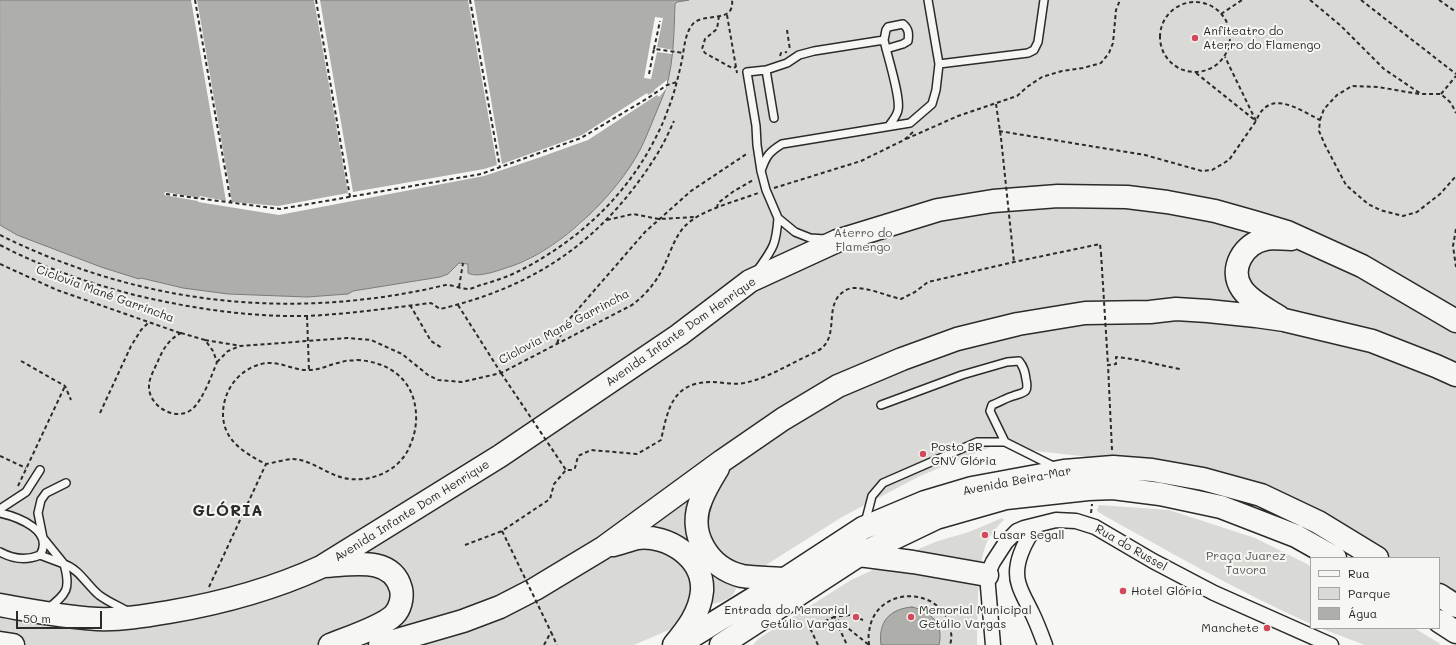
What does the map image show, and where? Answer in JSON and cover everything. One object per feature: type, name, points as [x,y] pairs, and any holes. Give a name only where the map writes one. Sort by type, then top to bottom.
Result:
[{"type":"main road","name":"Avenida Infante Dom Henrique","points":[[0,605],[42,613],[97,618],[137,618],[200,607],[257,592],[293,580],[321,566],[500,456],[680,335],[750,281],[837,241],[938,210],[993,201],[1058,196],[1127,197],[1167,202],[1215,211],[1287,232],[1362,266],[1456,321]]},
{"type":"main road","points":[[1284,320],[1247,295],[1241,288],[1237,275],[1238,264],[1243,252],[1253,244],[1266,239],[1304,241]]},
{"type":"main road","points":[[380,645],[463,621],[500,607],[535,589],[603,548],[722,461],[783,419],[838,386],[902,359],[957,339],[1018,324],[1085,313],[1176,310],[1248,315],[1284,320],[1372,342],[1456,375]]},
{"type":"main road","points":[[722,461],[700,501],[696,518],[697,530],[701,544],[708,556],[718,565],[731,572],[743,576],[785,579]]},
{"type":"main road","name":"Avenida Beira-Mar","points":[[678,645],[785,579],[863,528],[925,502],[972,488],[1064,471],[1112,467],[1152,470],[1203,479],[1261,496],[1318,522],[1376,557]]},
{"type":"main road","name":"Avenida Beira-Mar","points":[[721,645],[859,555],[936,518],[1006,498],[1088,489],[1113,488],[1160,494],[1221,507],[1296,536],[1333,557]]},
{"type":"main road","points":[[603,548],[638,538],[661,540],[673,545],[690,558],[699,574],[702,592],[696,612],[689,627],[674,645]]},
{"type":"main road","points":[[859,555],[913,562],[987,575]]},
{"type":"main road","points":[[321,566],[364,564],[387,568],[399,583],[402,593],[398,608],[394,615],[389,619],[379,625],[330,645]]},
{"type":"main road","points":[[1440,596],[1456,606]]},
{"type":"main road","points":[[1440,623],[1456,632]]},
{"type":"main road","points":[[0,643],[13,645]]},
{"type":"street","name":"Rua do Russel","points":[[987,575],[993,562],[1006,542],[1017,531],[1056,520],[1076,521],[1095,527],[1153,561],[1214,593],[1331,645]]},
{"type":"street","points":[[1037,525],[1028,538],[1022,551],[1017,576],[1018,585],[1045,645]]},
{"type":"street","points":[[987,575],[993,645]]},
{"type":"lane","points":[[761,171],[766,158],[772,150],[782,144],[910,123],[932,104],[936,90],[938,64],[928,0]]},
{"type":"lane","points":[[938,64],[1028,53],[1034,50],[1038,42],[1044,0]]},
{"type":"lane","points":[[886,49],[908,41],[909,35],[903,24],[888,27],[884,40],[886,49],[897,95],[898,108],[889,126]]},
{"type":"lane","points":[[837,241],[823,238],[810,238],[795,232],[778,218],[766,190],[761,171],[748,72],[766,70],[787,63],[799,55],[814,51],[884,40]]},
{"type":"lane","points":[[766,70],[774,118]]},
{"type":"lane","points":[[750,281],[772,251],[776,238],[778,218]]},
{"type":"lane","points":[[881,405],[962,375],[1006,362],[1019,361],[1023,366],[1027,384],[1026,390],[1022,394],[1013,396],[992,405],[990,411],[1005,442]]},
{"type":"lane","points":[[863,528],[872,496],[883,483],[976,442],[1005,442],[1064,471]]},
{"type":"lane","points":[[0,509],[26,492],[40,470]]},
{"type":"lane","points":[[0,552],[15,558],[24,559],[32,559],[40,555],[43,550],[43,538],[38,513],[41,500],[46,493],[66,482]]},
{"type":"lane","points":[[0,513],[18,518],[37,530],[64,564],[68,577],[65,593],[42,613]]},
{"type":"lane","points":[[40,555],[70,566],[77,571],[90,587],[101,596],[137,618]]},
{"type":"path","points":[[195,0],[231,202]]},
{"type":"path","points":[[316,0],[350,197]]},
{"type":"path","points":[[470,0],[500,168]]},
{"type":"path","points":[[0,235],[22,246],[76,267],[139,286],[192,297],[254,303],[301,304],[370,300],[446,285],[468,289],[497,280],[519,271],[543,258],[576,236],[605,209],[637,170],[667,115],[677,82],[688,33],[692,25],[698,20],[727,15],[733,4],[732,0]]},
{"type":"path","points":[[904,140],[958,116],[1017,96],[1042,77],[1062,71],[1101,63],[1109,53],[1113,43],[1116,10],[1120,0]]},
{"type":"path","points":[[1221,14],[1242,0]]},
{"type":"path","points":[[1310,0],[1340,26],[1384,70],[1422,94]]},
{"type":"path","points":[[1361,0],[1456,75],[1440,94]]},
{"type":"path","points":[[1440,0],[1456,12]]},
{"type":"path","points":[[1190,3],[1201,3],[1212,7],[1221,14],[1227,23],[1230,34],[1229,46],[1224,57],[1211,68],[1195,72],[1183,70],[1173,64],[1166,56],[1161,45],[1161,33],[1164,22],[1170,13],[1179,6],[1190,3]]},
{"type":"path","points":[[727,15],[737,75]]},
{"type":"path","points":[[719,16],[717,29],[704,40],[702,49],[705,53],[732,68],[736,67]]},
{"type":"path","points":[[650,74],[660,21]]},
{"type":"path","points":[[780,60],[781,53],[790,51],[787,30]]},
{"type":"path","points":[[654,49],[684,53]]},
{"type":"path","points":[[1224,57],[1256,121]]},
{"type":"path","points":[[1195,72],[1256,121]]},
{"type":"path","points":[[166,194],[280,209],[481,174],[581,138],[667,85],[677,82]]},
{"type":"path","points":[[1456,113],[1451,103],[1440,94],[1422,94],[1378,87],[1352,86],[1337,95],[1324,109],[1320,120],[1319,131],[1346,185],[1368,204],[1380,210],[1403,216],[1417,212],[1440,194],[1456,176]]},
{"type":"path","points":[[999,131],[1145,155],[1202,171],[1212,170],[1229,160],[1256,121],[1258,114],[1267,106],[1279,102],[1292,106],[1320,120]]},
{"type":"path","points":[[996,104],[1014,262]]},
{"type":"path","points":[[0,245],[67,275],[110,288],[182,306],[248,314],[307,316],[360,312],[431,303],[440,309],[507,288],[536,274],[571,252],[595,232],[634,188],[657,155],[674,121]]},
{"type":"path","name":"Ciclovia Mané Garrincha","points":[[205,340],[241,346],[347,338],[371,340],[383,344],[402,354],[428,376],[438,380],[462,382],[501,373],[632,305],[647,293],[663,269],[679,234],[686,225],[697,217],[766,190],[861,161],[904,140],[914,131]]},
{"type":"path","points":[[748,146],[749,160]]},
{"type":"path","points":[[557,344],[566,323],[645,232],[691,190],[748,154]]},
{"type":"path","points":[[717,208],[718,203],[734,191],[754,180],[752,176]]},
{"type":"path","points":[[606,220],[634,214],[659,219],[697,217]]},
{"type":"path","points":[[1456,229],[1454,246],[1456,267]]},
{"type":"path","points":[[465,545],[502,531],[550,499],[554,484],[566,470],[572,470],[575,468],[578,456],[591,450],[637,454],[661,440],[668,410],[677,394],[690,386],[709,382],[742,384],[771,375],[823,347],[830,336],[832,312],[835,300],[846,290],[864,288],[901,300],[928,282],[1100,244],[1108,365],[1112,467]]},
{"type":"path","points":[[459,287],[463,263]]},
{"type":"path","name":"Ciclovia Mané Garrincha","points":[[0,264],[57,290],[181,333]]},
{"type":"path","points":[[458,304],[501,373],[566,470]]},
{"type":"path","points":[[410,306],[431,341],[442,348]]},
{"type":"path","points":[[307,316],[309,370]]},
{"type":"path","points":[[100,413],[131,346],[141,330],[150,322]]},
{"type":"path","points":[[217,362],[213,351],[205,340],[181,333],[173,337],[166,345],[150,378],[148,387],[155,404],[161,409],[178,414],[186,413],[191,410],[198,403],[213,374],[217,362],[228,351],[241,346]]},
{"type":"path","points":[[1108,365],[1116,364],[1116,357],[1141,360],[1146,363],[1180,369]]},
{"type":"path","points":[[21,361],[65,386],[71,400]]},
{"type":"path","points":[[342,361],[370,361],[385,366],[399,376],[410,389],[416,405],[415,434],[409,450],[400,462],[388,472],[357,479],[344,478],[315,464],[291,459],[266,464],[239,448],[231,440],[226,431],[223,420],[223,404],[228,389],[246,370],[268,363],[285,365],[299,370],[309,370],[322,368],[342,361]]},
{"type":"path","points":[[16,489],[65,386]]},
{"type":"path","points":[[0,456],[26,468]]},
{"type":"path","points":[[200,607],[266,464]]},
{"type":"path","points":[[502,531],[557,645]]},
{"type":"path","points":[[869,645],[869,632],[873,619],[880,608],[891,600],[904,596],[917,596],[929,600],[940,608],[948,619],[951,633],[950,645]]},
{"type":"path","points":[[818,645],[810,628],[834,617],[850,615],[863,620]]},
{"type":"path","points":[[834,617],[847,645]]},
{"type":"path","points":[[834,617],[869,645]]},
{"type":"path","points":[[544,645],[551,632]]},
{"type":"green space","name":"Aterro do Flamengo","points":[[689,0],[1456,0],[1456,597],[1440,587],[1440,557],[1390,557],[1305,505],[1115,460],[993,446],[920,476],[842,517],[739,582],[734,593],[729,598],[721,602],[708,605],[671,629],[634,645],[0,645],[0,225],[17,235],[139,279],[141,278],[228,294],[307,297],[348,294],[352,291],[440,277],[448,274],[459,263],[468,264],[471,275],[474,275],[499,270],[527,261],[549,248],[580,225],[602,201],[640,150],[666,89],[673,44],[675,4],[677,2]]},
{"type":"green space","name":"Praça Juarez Tavora","points":[[1099,505],[1169,510],[1255,538],[1307,564],[1310,566],[1310,624],[1177,556],[1098,512],[1097,510]]},
{"type":"green space","points":[[1002,518],[1004,520],[995,529],[988,540],[981,562],[978,591],[977,645],[753,645],[758,639],[851,580],[923,547],[969,532]]},
{"type":"green space","points":[[1323,629],[1416,629],[1440,645],[1365,645]]},
{"type":"water","points":[[0,0],[689,0],[677,2],[675,4],[673,46],[669,78],[664,95],[640,150],[630,167],[602,202],[568,234],[530,258],[490,273],[472,275],[468,273],[468,264],[459,263],[448,274],[440,277],[353,291],[348,294],[307,297],[228,294],[183,288],[141,278],[139,279],[101,267],[17,235],[0,225]]},
{"type":"water","points":[[912,607],[930,615],[938,625],[940,631],[939,645],[881,645],[881,630],[883,623],[887,618],[897,611]]},
{"type":"pier","points":[[191,0],[197,0],[232,202],[278,206],[348,193],[314,0],[320,0],[353,192],[484,169],[497,165],[468,0],[474,0],[502,164],[582,135],[647,93],[648,95],[655,91],[654,90],[667,80],[667,85],[666,89],[659,97],[657,95],[588,140],[484,176],[279,215],[198,202],[164,195],[165,192],[226,201]]},
{"type":"pier","points":[[655,17],[663,18],[657,47],[673,50],[672,54],[657,52],[651,79],[644,78]]},
{"type":"place","name":"Anfiteatro do Aterro do Flamengo","points":[[1195,38]]},
{"type":"place","name":"Posto BR GNV Glória","points":[[923,454]]},
{"type":"place","name":"Lasar Segall","points":[[985,535]]},
{"type":"place","name":"Hotel Glória","points":[[1123,591]]},
{"type":"place","name":"Entrada do Memorial Getúlio Vargas","points":[[856,617]]},
{"type":"place","name":"Memorial Municipal Getúlio Vargas","points":[[911,617]]},
{"type":"place","name":"Manchete","points":[[1267,628]]},
{"type":"district","name":"GLÓRIA","points":[[228,511]]}]
